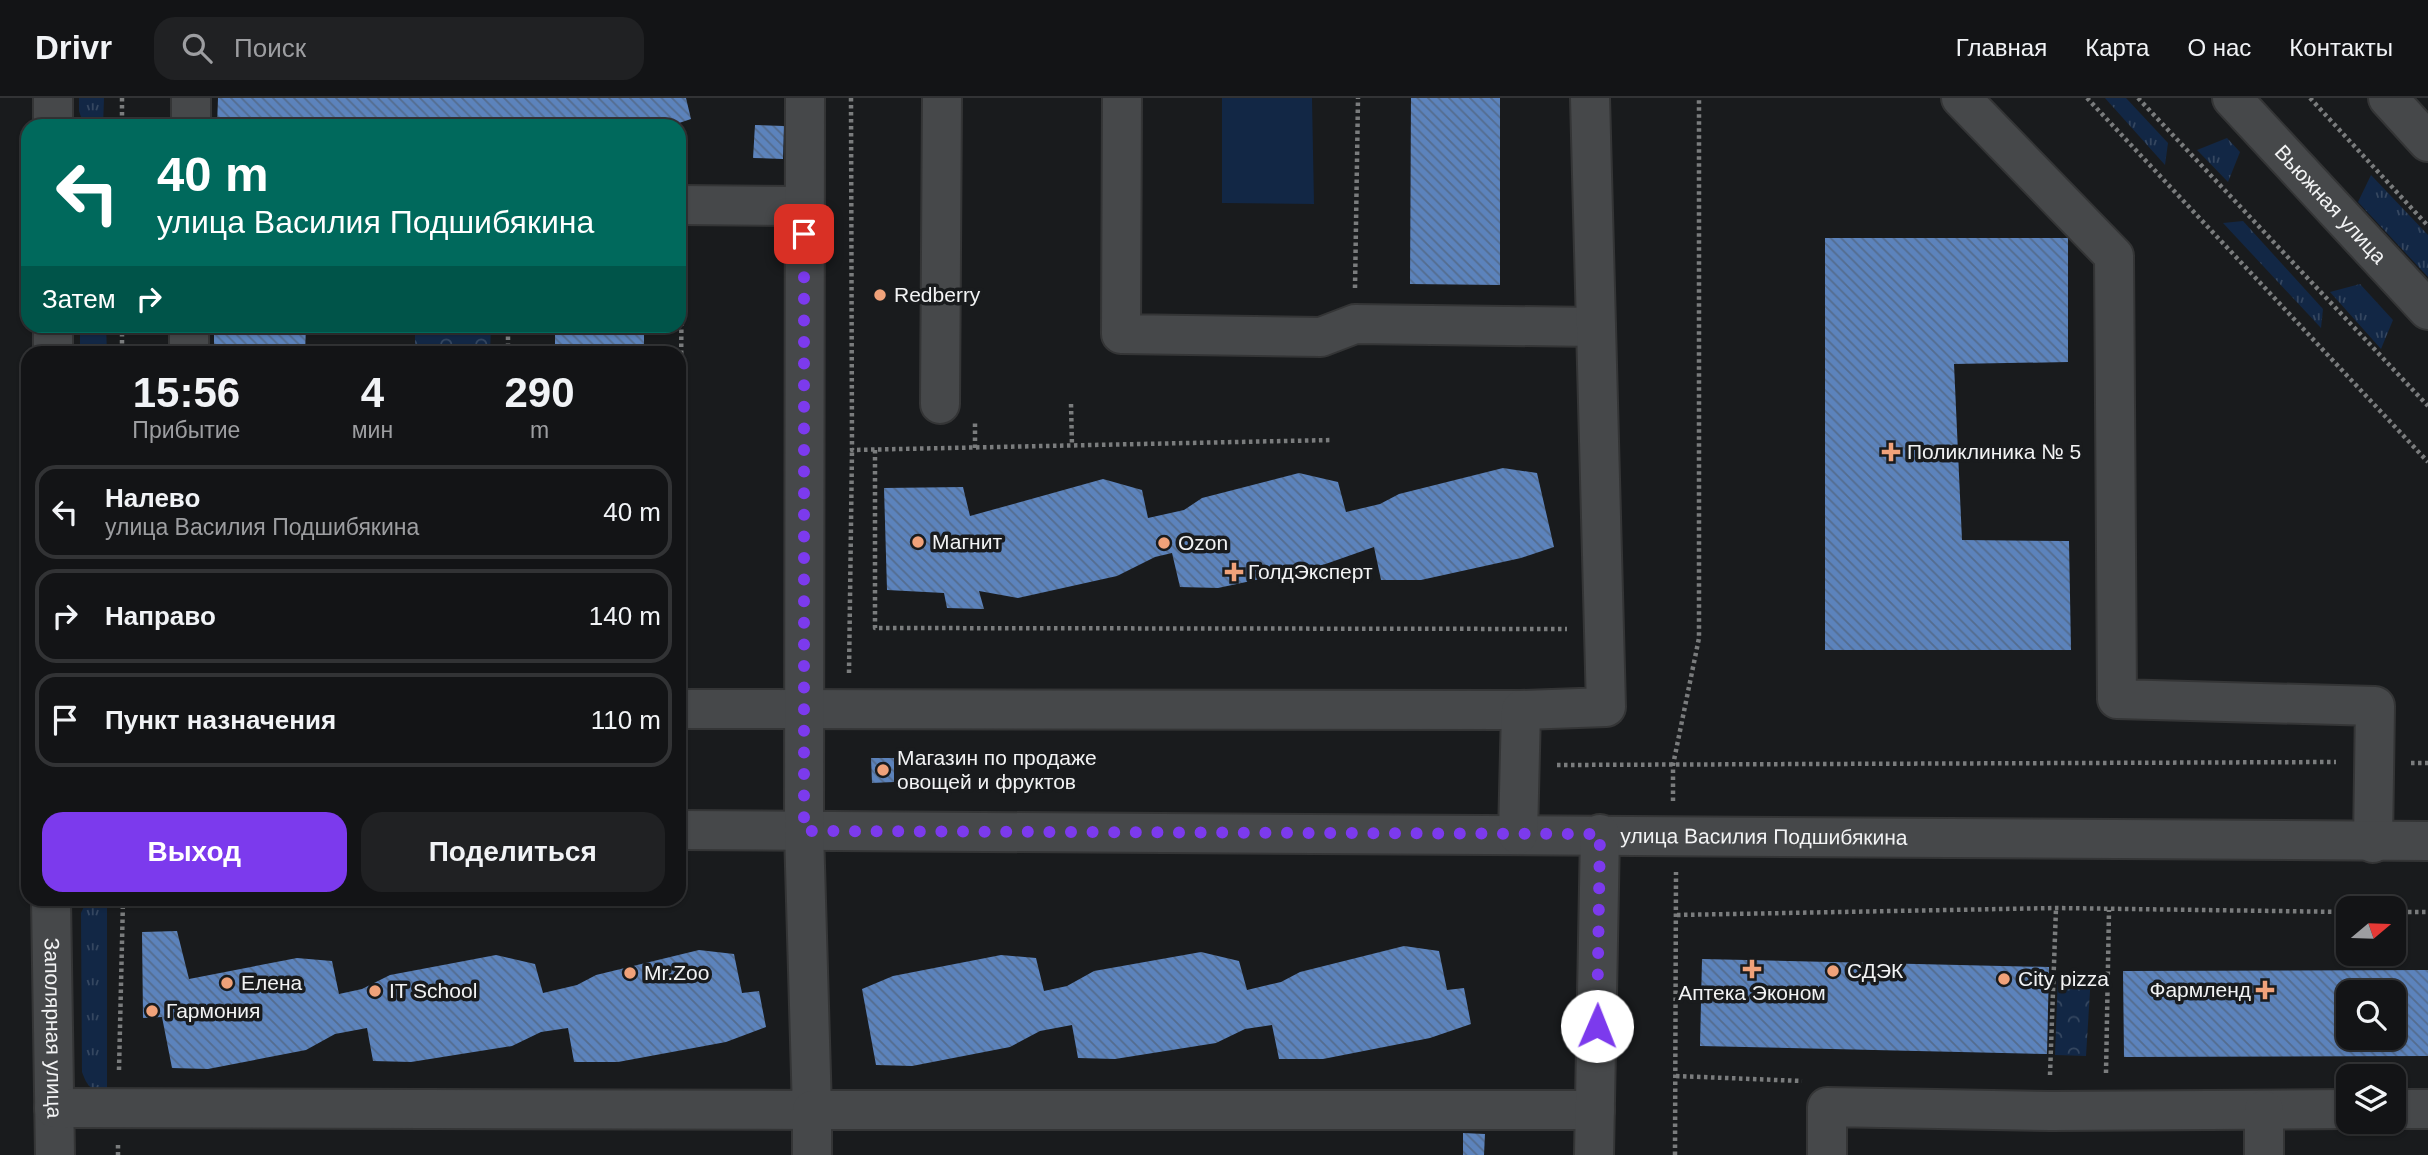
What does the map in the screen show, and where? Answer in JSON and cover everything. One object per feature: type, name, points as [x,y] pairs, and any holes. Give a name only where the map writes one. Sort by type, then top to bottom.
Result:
[{"type":"street","points":[[53,98],[53,119]]},
{"type":"street","points":[[191,98],[191,119]]},
{"type":"street","points":[[805,98],[804,831],[812,1155]]},
{"type":"street","points":[[942,98],[958,406]]},
{"type":"street","points":[[1122,98],[1121,334],[1321,337],[1355,324],[1596,327]]},
{"type":"street","points":[[686,709],[1521,710],[1606,707],[1590,98]]},
{"type":"street","points":[[1961,98],[2114,256],[2118,699],[2375,706],[2373,844]]},
{"type":"street","name":"Вьюжная улица","points":[[2232,98],[2428,310]]},
{"type":"street","points":[[2388,98],[2428,142]]},
{"type":"street","points":[[686,205],[804,206]]},
{"type":"street","points":[[1518,835],[1522,765],[1521,710]]},
{"type":"street","name":"улица Василия Подшибякина","points":[[686,830],[1600,834],[2373,844],[2428,841]]},
{"type":"street","points":[[1594,1155],[1600,834]]},
{"type":"street","name":"Заполярная улица","points":[[51,906],[55,1155]]},
{"type":"street","points":[[1827,1155],[1827,1107],[2336,1109]]},
{"type":"street","points":[[54,1108],[1595,1110]]},
{"type":"street","points":[[2406,1109],[2428,1109]]},
{"type":"street","points":[[2264,1110],[2264,1155]]},
{"type":"path","points":[[122,98],[122,119]]},
{"type":"path","points":[[848,708],[852,450],[851,98]]},
{"type":"path","points":[[1355,324],[1359,98]]},
{"type":"path","points":[[1675,1155],[1677,915],[1673,765],[1699,638],[1699,98]]},
{"type":"path","points":[[2087,98],[2428,462]]},
{"type":"path","points":[[2138,98],[2428,407]]},
{"type":"path","points":[[2310,98],[2428,226]]},
{"type":"path","points":[[1071,404],[1072,446]]},
{"type":"path","points":[[958,406],[975,448]]},
{"type":"path","points":[[852,450],[1332,440]]},
{"type":"path","points":[[875,450],[875,628],[1567,630],[1567,616]]},
{"type":"path","points":[[1522,765],[2428,763]]},
{"type":"path","points":[[118,1155],[123,906]]},
{"type":"path","points":[[1677,915],[2056,908],[2336,912]]},
{"type":"path","points":[[2050,1088],[2056,908]]},
{"type":"path","points":[[2106,1076],[2109,910]]},
{"type":"path","points":[[2406,912],[2428,912]]},
{"type":"green space","points":[[79,98],[104,98],[103,119],[82,119]]},
{"type":"green space","points":[[1222,98],[1312,98],[1314,204],[1222,203]]},
{"type":"green space","points":[[2105,98],[2126,98],[2168,143],[2165,165]]},
{"type":"green space","points":[[2227,138],[2240,152],[2228,182],[2197,150]]},
{"type":"green space","points":[[2371,175],[2428,235],[2428,277],[2358,202]]},
{"type":"green space","points":[[2243,221],[2323,309],[2321,328],[2223,223]]},
{"type":"green space","points":[[2360,284],[2393,320],[2381,349],[2330,292]]},
{"type":"green space","points":[[80,333],[106,333],[107,346],[80,346]]},
{"type":"green space","points":[[415,333],[491,333],[490,346],[415,346]]},
{"type":"green space","points":[[84,906],[107,906],[107,1093],[90,1087],[82,1072],[81,913]]},
{"type":"green space","points":[[2058,974],[2091,975],[2086,1056],[2055,1055]]},
{"type":"building","points":[[218,98],[686,98],[691,119],[686,121],[217,119]]},
{"type":"building","points":[[1411,98],[1500,98],[1500,285],[1410,284]]},
{"type":"building","points":[[755,125],[784,126],[783,159],[753,158]]},
{"type":"building","name":"Поликлиника № 5","points":[[1825,238],[2068,238],[2068,362],[1954,364],[1962,540],[2069,541],[2071,650],[1825,650]]},
{"type":"building","points":[[214,333],[306,333],[305,346],[214,346]]},
{"type":"building","points":[[555,333],[644,333],[644,346],[555,346]]},
{"type":"building","points":[[1503,468],[1537,473],[1554,547],[1521,558],[1421,580],[1381,580],[1374,547],[1317,567],[1218,588],[1180,587],[1172,553],[1155,557],[1117,576],[1018,598],[979,591],[984,609],[947,608],[944,593],[887,590],[884,488],[963,487],[970,516],[1103,479],[1142,490],[1148,518],[1184,510],[1202,498],[1299,473],[1338,482],[1346,512],[1380,504],[1399,494]]},
{"type":"building","name":"Магазин по продаже овощей и фруктов","points":[[871,758],[894,758],[894,782],[872,783]]},
{"type":"building","points":[[177,931],[189,979],[297,958],[332,961],[339,994],[362,989],[390,975],[496,955],[535,964],[543,993],[577,985],[596,975],[699,950],[734,954],[742,993],[759,991],[766,1027],[726,1042],[618,1062],[574,1062],[568,1028],[541,1032],[512,1046],[411,1062],[373,1061],[367,1028],[335,1034],[306,1050],[208,1069],[172,1068],[162,1017],[143,1018],[142,932]]},
{"type":"building","points":[[1404,946],[1439,951],[1447,990],[1464,988],[1471,1024],[1430,1038],[1323,1059],[1279,1059],[1272,1025],[1245,1029],[1216,1043],[1115,1059],[1078,1058],[1072,1025],[1040,1031],[1010,1047],[912,1066],[876,1065],[862,989],[893,976],[1001,955],[1036,958],[1044,991],[1067,986],[1094,971],[1201,952],[1239,961],[1247,990],[1281,982],[1300,972]]},
{"type":"building","points":[[1702,959],[2049,967],[2047,1054],[1700,1046]]},
{"type":"building","points":[[2428,970],[2428,1056],[2124,1057],[2123,971]]},
{"type":"building","points":[[1463,1133],[1485,1134],[1484,1155],[1463,1155]]},
{"type":"place","name":"Redberry","points":[[880,295]]},
{"type":"place","name":"Поликлиника № 5","points":[[1891,452]]},
{"type":"place","name":"Магнит","points":[[918,542]]},
{"type":"place","name":"Ozon","points":[[1164,543]]},
{"type":"place","name":"ГолдЭксперт","points":[[1234,572]]},
{"type":"place","name":"Магазин по продаже овощей и фруктов","points":[[883,770]]},
{"type":"place","name":"Аптека Эконом","points":[[1752,969]]},
{"type":"place","name":"СДЭК","points":[[1833,971]]},
{"type":"place","name":"Mr.Zoo","points":[[630,973]]},
{"type":"place","name":"City pizza","points":[[2004,979]]},
{"type":"place","name":"Елена","points":[[227,983]]},
{"type":"place","name":"Фармленд","points":[[2265,990]]},
{"type":"place","name":"IT School","points":[[375,991]]},
{"type":"place","name":"Гармония","points":[[152,1011]]},
{"type":"route","points":[[804,234],[804,831],[1600,834],[1597,1026]]}]
